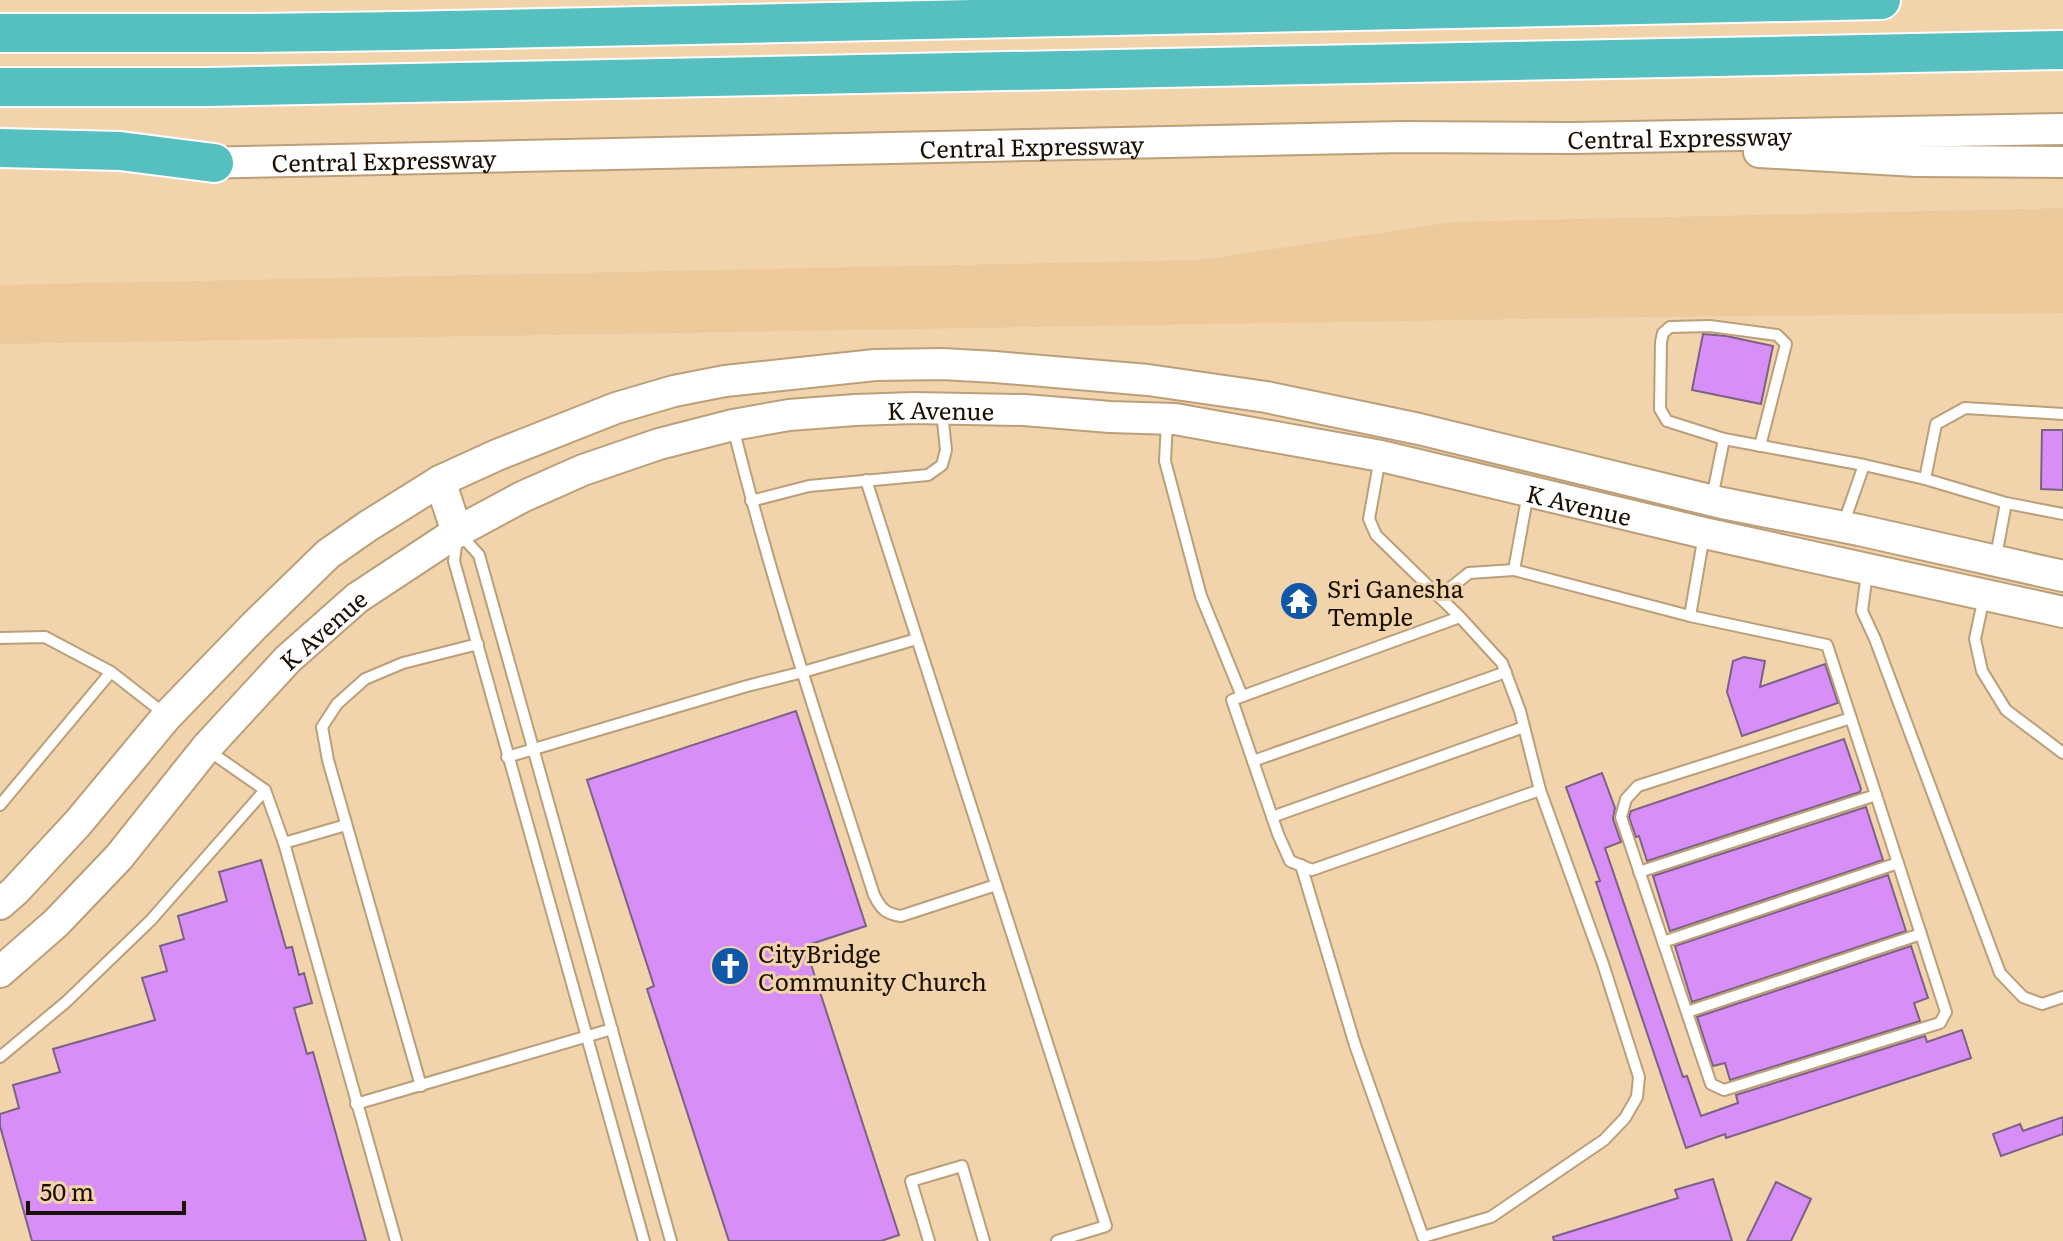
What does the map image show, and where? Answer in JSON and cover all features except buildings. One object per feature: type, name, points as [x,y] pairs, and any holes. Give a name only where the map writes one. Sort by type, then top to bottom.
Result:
[{"type":"highway","points":[[0,33],[400,31],[1881,0]]},
{"type":"highway","points":[[0,87],[210,87],[2063,50]]},
{"type":"highway","points":[[0,148],[120,151],[214,163]]},
{"type":"main road","name":"Central Expressway","points":[[0,166],[1387,137],[1549,138],[2063,129]]},
{"type":"main road","points":[[1549,138],[1861,159],[2063,162]]},
{"type":"main road","name":"K Avenue","points":[[0,904],[78,823],[167,716],[328,554],[440,481],[497,455],[616,408],[674,391],[725,381],[875,365],[942,364],[1148,380],[1266,397],[1389,423],[1711,500],[2063,576]]},
{"type":"main road","points":[[725,381],[733,425]]},
{"type":"main road","name":"K Avenue","points":[[0,972],[56,923],[119,857],[206,748],[288,659],[357,598],[457,532],[522,497],[583,470],[659,444],[733,425],[789,415],[942,408],[1167,419],[1381,456],[1704,533],[2063,612]]},
{"type":"main road","points":[[440,481],[457,532]]},
{"type":"main road","points":[[1704,533],[1711,500]]},
{"type":"main road","points":[[1984,595],[1995,561]]},
{"type":"main road","points":[[167,716],[206,748]]},
{"type":"lane","points":[[1760,446],[1786,344],[1777,335],[1710,326],[1670,327],[1663,333],[1661,342],[1660,409],[1667,421],[1724,439],[1760,446],[1864,465],[2006,503],[2063,514]]},
{"type":"lane","points":[[751,501],[809,486],[928,475],[942,465],[946,450],[942,408]]},
{"type":"lane","points":[[1925,479],[1936,424],[1965,408],[2063,414]]},
{"type":"lane","points":[[1167,419],[1165,461],[1201,596],[1242,696]]},
{"type":"lane","points":[[733,425],[751,501],[803,672],[880,907],[888,914],[901,916],[996,885]]},
{"type":"lane","points":[[1711,500],[1724,439]]},
{"type":"lane","points":[[1301,865],[1355,1045],[1423,1237],[1491,1217],[1604,1140],[1625,1118],[1637,1097],[1639,1077],[1603,964],[1540,790],[1506,672],[1502,663],[1460,617],[1376,535],[1369,519],[1381,456]]},
{"type":"lane","points":[[1842,526],[1864,465]]},
{"type":"lane","points":[[866,480],[1106,1226],[1057,1241]]},
{"type":"lane","points":[[1514,570],[1528,491]]},
{"type":"lane","points":[[1995,561],[2006,503]]},
{"type":"lane","points":[[457,532],[454,561],[644,1241]]},
{"type":"lane","points":[[457,532],[479,555],[671,1241]]},
{"type":"lane","points":[[1690,616],[1704,533]]},
{"type":"lane","points":[[1867,569],[1862,611],[2000,973],[2023,997],[2042,1004],[2063,997]]},
{"type":"lane","points":[[1439,597],[1469,573],[1514,570],[1690,616],[1827,645],[1851,718],[1876,795],[1946,1012],[1940,1023],[1724,1090],[1711,1084],[1639,872],[1621,817],[1626,799],[1638,786],[1851,718]]},
{"type":"lane","points":[[1984,595],[1975,639],[1982,671],[2006,710],[2063,753]]},
{"type":"lane","points":[[1460,617],[1232,700],[1290,861],[1312,870],[1540,790]]},
{"type":"lane","points":[[0,638],[45,637],[111,672],[167,716]]},
{"type":"lane","points":[[507,757],[917,639]]},
{"type":"lane","points":[[421,1086],[328,760],[322,727],[337,704],[365,679],[403,663],[478,644]]},
{"type":"lane","points":[[0,805],[111,672]]},
{"type":"lane","points":[[1253,761],[1506,672]]},
{"type":"lane","points":[[1272,817],[1524,727]]},
{"type":"lane","points":[[206,748],[265,790],[284,843],[396,1241]]},
{"type":"lane","points":[[0,1057],[66,1002],[151,920],[265,790]]},
{"type":"lane","points":[[1639,872],[1876,795]]},
{"type":"lane","points":[[284,843],[346,825]]},
{"type":"lane","points":[[1663,942],[1898,863]]},
{"type":"lane","points":[[1687,1012],[1921,934]]},
{"type":"lane","points":[[356,1104],[612,1029]]},
{"type":"lane","points":[[929,1241],[911,1181],[962,1166],[984,1241]]},
{"type":"shaded area","points":[[2063,208],[2063,313],[0,344],[0,285],[1199,260],[1453,222]]},
{"type":"place","name":"Sri Ganesha Temple","points":[[1299,601]]},
{"type":"place","name":"CityBridge Community Church","points":[[730,966]]}]
